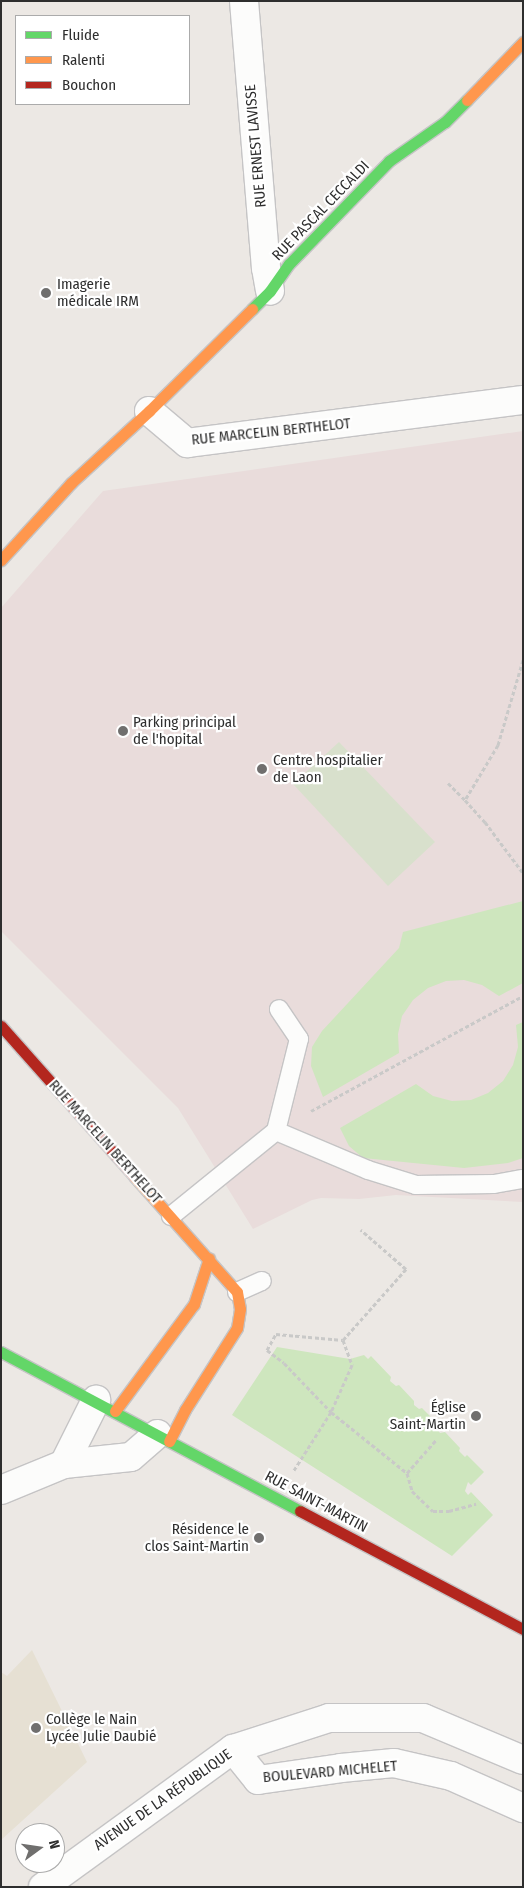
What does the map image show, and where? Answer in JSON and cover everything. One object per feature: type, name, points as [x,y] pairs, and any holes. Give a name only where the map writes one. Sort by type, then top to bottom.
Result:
[{"type":"street","name":"RUE ERNEST LAVISSE","points":[[244,1],[266,268],[270,291]]},
{"type":"street","name":"RUE PASCAL CECCALDI","points":[[148,411],[270,291],[289,264],[389,162],[445,122],[523,42]]},
{"type":"street","name":"RUE MARCELIN BERTHELOT","points":[[148,411],[186,444],[523,400]]},
{"type":"street","points":[[1,560],[71,483],[148,411]]},
{"type":"street","name":"RUE MARCELIN BERTHELOT","points":[[1,1026],[209,1258],[237,1292]]},
{"type":"street","points":[[64,1464],[105,1406],[194,1304],[209,1258]]},
{"type":"street","points":[[1,1490],[64,1464],[131,1457],[163,1438],[185,1410],[236,1328],[240,1309],[237,1292]]},
{"type":"street","name":"RUE SAINT-MARTIN","points":[[1,1352],[523,1629]]},
{"type":"street","name":"AVENUE DE LA RÉPUBLIQUE","points":[[43,1887],[233,1749],[329,1718],[423,1718],[523,1760]]},
{"type":"street","name":"BOULEVARD MICHELET","points":[[233,1749],[258,1780],[341,1768],[394,1763],[451,1776],[523,1808]]},
{"type":"lane","points":[[171,1216],[276,1131],[299,1039],[279,1009]]},
{"type":"lane","points":[[276,1131],[368,1170],[416,1185],[494,1184],[523,1179]]},
{"type":"lane","points":[[237,1292],[262,1281]]},
{"type":"path","points":[[465,800],[498,745],[523,660]]},
{"type":"path","points":[[448,783],[485,822],[523,872]]},
{"type":"path","points":[[276,1131],[523,996]]},
{"type":"path","points":[[343,1340],[406,1269],[361,1230]]},
{"type":"path","points":[[343,1340],[276,1334],[267,1350],[284,1363],[331,1412],[407,1473],[412,1492],[433,1511],[449,1511],[476,1504]]},
{"type":"path","points":[[295,1468],[331,1412],[352,1365],[343,1340]]},
{"type":"path","points":[[407,1473],[436,1440]]},
{"type":"shaded area","name":"Centre hospitalier de Laon","points":[[523,431],[523,1202],[396,1195],[359,1199],[321,1198],[312,1200],[253,1229],[178,1108],[1,931],[1,608],[103,491]]},
{"type":"shaded area","name":"Collège le Nain Lycée Julie Daubié","points":[[32,1650],[87,1762],[20,1823],[15,1823],[15,1827],[1,1840],[1,1672],[7,1676]]},
{"type":"green space","points":[[339,742],[435,842],[388,886],[293,784]]},
{"type":"green space","points":[[523,901],[523,983],[499,996],[482,985],[464,980],[446,981],[428,988],[413,1000],[402,1016],[398,1034],[399,1053],[323,1097],[311,1066],[312,1047],[322,1031],[399,948],[403,932]]},
{"type":"green space","points":[[523,1022],[523,1158],[508,1163],[464,1168],[363,1158],[349,1146],[340,1128],[416,1084],[433,1096],[452,1101],[471,1100],[488,1093],[503,1081],[513,1065],[518,1047],[516,1025]]},
{"type":"green space","points":[[277,1347],[350,1359],[364,1355],[368,1359],[371,1356],[391,1377],[390,1381],[396,1386],[399,1385],[414,1401],[414,1405],[419,1409],[422,1408],[437,1423],[437,1429],[440,1433],[445,1432],[460,1448],[459,1451],[465,1457],[467,1455],[484,1472],[471,1485],[468,1482],[465,1491],[468,1495],[471,1492],[493,1515],[452,1556],[232,1415]]},
{"type":"traffic: fast","points":[[252,309],[270,291],[289,264],[389,161],[445,122],[467,100]]},
{"type":"traffic: fast","points":[[1,1352],[300,1511]]},
{"type":"traffic: slow","points":[[467,100],[523,42]]},
{"type":"traffic: slow","points":[[1,560],[71,483],[149,411],[252,309]]},
{"type":"traffic: slow","points":[[134,1176],[237,1292],[240,1309],[237,1328],[185,1410],[169,1441]]},
{"type":"traffic: slow","points":[[115,1411],[194,1304],[209,1258]]},
{"type":"traffic: jam","points":[[1,1026],[134,1176]]},
{"type":"traffic: jam","points":[[300,1511],[523,1629]]},
{"type":"place","name":"Imagerie médicale IRM","points":[[46,293]]},
{"type":"place","name":"Parking principal de l'hopital","points":[[123,731]]},
{"type":"place","name":"Centre hospitalier de Laon","points":[[262,769]]},
{"type":"place","name":"Église Saint-Martin","points":[[476,1416]]},
{"type":"place","name":"Résidence le clos Saint-Martin","points":[[259,1538]]},
{"type":"place","name":"Collège le Nain Lycée Julie Daubié","points":[[36,1728]]}]
